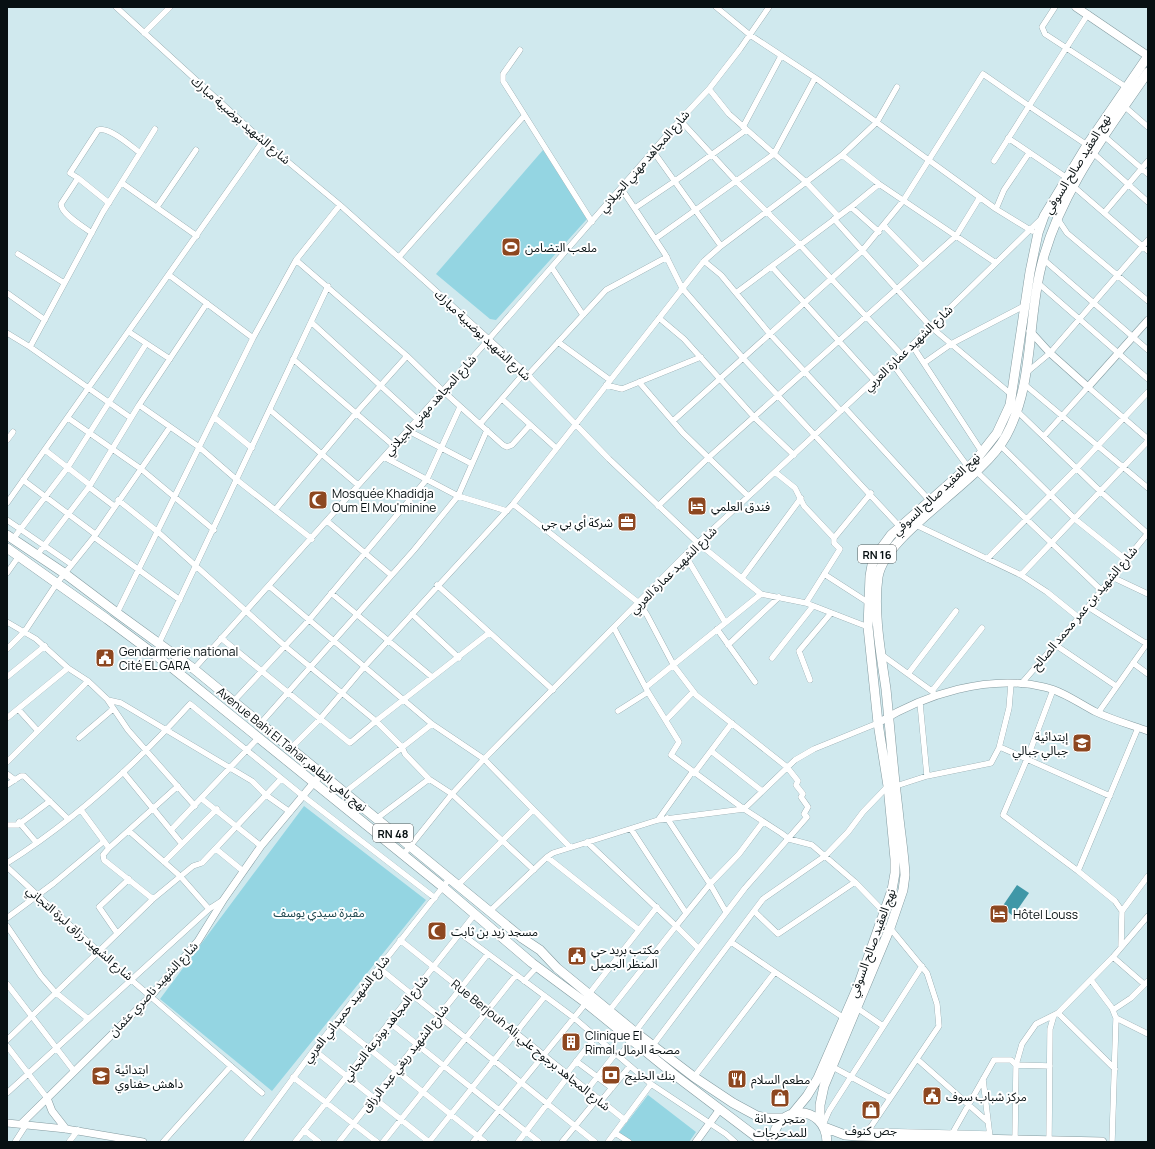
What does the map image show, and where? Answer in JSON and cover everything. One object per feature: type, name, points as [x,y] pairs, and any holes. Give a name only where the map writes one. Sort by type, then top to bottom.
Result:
[{"type":"main road","points":[[1076,7],[1148,56]]},
{"type":"main road","name":"نهج العقيد صالح السوفي","points":[[827,1142],[823,1125],[821,1095],[831,1066],[890,928],[903,890],[905,875],[892,786],[878,724],[868,627],[870,576],[877,554],[900,527],[968,467],[997,433],[1010,405],[1012,395],[1034,231],[1087,145],[1148,56]]},
{"type":"main road","name":"نهج العقيد صالح السوفي","points":[[793,1113],[807,1096],[818,1078],[844,1018],[892,890],[895,859],[889,717],[882,655],[878,596],[880,569],[890,551],[916,525],[977,472],[1000,445],[1017,411],[1024,384],[1030,331],[1038,283],[1052,229],[1073,186],[1093,153],[1148,72]]},
{"type":"main road","points":[[1044,216],[1057,218]]},
{"type":"main road","points":[[1034,231],[1052,229]]},
{"type":"main road","name":"Avenue Bahi El Tahar,نهج باهي الطاهر","points":[[10,537],[64,573],[116,613],[194,669],[320,774],[522,938],[540,950],[557,968],[609,1011],[633,1036],[653,1045],[694,1077],[745,1110],[762,1118],[784,1118]]},
{"type":"main road","name":"Avenue Bahi El Tahar,نهج باهي الطاهر","points":[[7,548],[170,666],[443,887],[537,967],[633,1036],[720,1109],[745,1126],[764,1142]]},
{"type":"main road","points":[[773,1142],[775,1129],[784,1118],[793,1113],[808,1113],[823,1125],[845,1135],[990,1136],[1015,1139],[1102,1142]]},
{"type":"main road","points":[[745,1126],[756,1142]]},
{"type":"street","name":"شارع الشهيد بوضبية مبارك","points":[[116,7],[263,141],[340,205],[489,339],[526,374],[609,460],[698,544],[761,594]]},
{"type":"street","points":[[144,33],[170,7]]},
{"type":"street","points":[[716,7],[750,35],[815,78],[996,209],[1034,231]]},
{"type":"street","name":"شارع المجاهد مهني الجيلاني","points":[[194,669],[394,446],[416,419],[443,391],[680,120],[709,89],[750,35],[769,7]]},
{"type":"street","points":[[1056,7],[1044,23],[1042,30],[1048,36],[1126,88]]},
{"type":"street","points":[[994,161],[1088,14]]},
{"type":"street","points":[[520,50],[503,74],[503,77],[524,116],[592,222]]},
{"type":"street","points":[[635,208],[675,182],[745,129],[781,56]]},
{"type":"street","points":[[673,421],[862,251],[879,232],[903,201],[982,74],[1087,145]]},
{"type":"street","points":[[655,239],[774,154],[815,78]]},
{"type":"street","points":[[290,749],[320,719],[341,693],[437,585],[513,504],[574,424],[704,261],[721,246],[767,213],[842,154],[877,122],[897,88]]},
{"type":"street","points":[[709,89],[720,105],[745,129],[806,182],[862,251],[931,327],[1012,395]]},
{"type":"street","points":[[1124,106],[1148,128]]},
{"type":"street","points":[[399,258],[524,116]]},
{"type":"street","points":[[680,120],[736,181],[800,245],[865,317],[901,354]]},
{"type":"street","points":[[110,202],[70,173],[98,130],[101,129],[109,131],[140,153]]},
{"type":"street","points":[[30,347],[92,233],[155,129]]},
{"type":"street","points":[[1104,136],[1148,174]]},
{"type":"street","points":[[1008,138],[1067,178]]},
{"type":"street","points":[[7,503],[263,141]]},
{"type":"street","points":[[157,207],[196,150]]},
{"type":"street","points":[[653,151],[721,246]]},
{"type":"street","points":[[996,209],[1004,190],[1029,153]]},
{"type":"street","points":[[1093,153],[1148,202]]},
{"type":"street","points":[[842,154],[903,201],[996,263]]},
{"type":"street","points":[[1104,213],[1148,161]]},
{"type":"street","points":[[78,178],[61,207],[65,213],[92,233]]},
{"type":"street","points":[[122,183],[197,236]]},
{"type":"street","points":[[736,292],[772,267],[879,184]]},
{"type":"street","points":[[1073,186],[1148,251]]},
{"type":"street","points":[[622,188],[667,257],[682,288],[743,358],[871,493],[900,527]]},
{"type":"street","points":[[658,506],[708,458],[755,418],[896,288],[956,236],[980,197]]},
{"type":"street","points":[[116,613],[158,532],[253,338],[296,260],[340,205]]},
{"type":"street","points":[[851,207],[879,232]]},
{"type":"street","points":[[1057,218],[1067,232],[1148,302]]},
{"type":"street","points":[[884,226],[922,265]]},
{"type":"street","name":"شارع الشهيد عمارة العربي","points":[[403,855],[452,794],[484,759],[685,555],[912,345],[996,263],[1034,231]]},
{"type":"street","points":[[1026,373],[1050,353],[1148,240]]},
{"type":"street","points":[[18,254],[64,283]]},
{"type":"street","points":[[480,424],[606,290],[667,257]]},
{"type":"street","points":[[1043,259],[1148,350]]},
{"type":"street","points":[[296,260],[328,286],[407,356],[443,391],[507,447],[512,445],[530,425]]},
{"type":"street","points":[[704,261],[721,275],[770,334],[930,501]]},
{"type":"street","points":[[772,267],[838,342],[874,380]]},
{"type":"street","points":[[552,268],[583,315]]},
{"type":"street","points":[[169,275],[253,338]]},
{"type":"street","points":[[1038,283],[1148,378]]},
{"type":"street","points":[[159,643],[214,530],[328,286]]},
{"type":"street","points":[[7,293],[45,320]]},
{"type":"street","points":[[37,555],[89,486],[139,405],[207,303]]},
{"type":"street","points":[[924,363],[951,344],[1024,306]]},
{"type":"street","points":[[659,318],[701,357],[755,418],[794,455]]},
{"type":"street","points":[[1044,436],[1060,416],[1148,320]]},
{"type":"street","points":[[311,322],[416,419]]},
{"type":"street","points":[[1021,575],[1124,468],[1148,440],[1050,353],[1030,331]]},
{"type":"street","points":[[128,332],[170,359]]},
{"type":"street","points":[[7,333],[30,347],[131,418]]},
{"type":"street","points":[[558,342],[608,382],[622,389],[701,357]]},
{"type":"street","points":[[10,537],[20,529],[68,468],[89,432],[146,344]]},
{"type":"street","points":[[912,345],[982,452]]},
{"type":"street","points":[[275,510],[356,413],[407,356]]},
{"type":"street","points":[[293,359],[394,446]]},
{"type":"street","points":[[892,363],[968,467]]},
{"type":"street","points":[[639,382],[708,458],[748,496]]},
{"type":"street","points":[[1024,384],[1060,416],[1099,446],[1148,488]]},
{"type":"street","points":[[987,559],[1099,446],[1148,392]]},
{"type":"street","points":[[502,399],[556,448]]},
{"type":"street","points":[[139,405],[199,447],[237,480],[312,538]]},
{"type":"street","points":[[233,702],[310,620],[427,479],[460,406]]},
{"type":"street","points":[[270,410],[358,485]]},
{"type":"street","points":[[1017,411],[1101,492],[1148,533]]},
{"type":"street","points":[[214,417],[252,448]]},
{"type":"street","points":[[68,418],[141,469],[214,530]]},
{"type":"street","points":[[7,650],[25,631],[64,573],[95,535],[170,427]]},
{"type":"street","points":[[407,430],[472,464]]},
{"type":"street","points":[[260,724],[391,576],[458,496],[487,430]]},
{"type":"street","points":[[7,440],[13,432]]},
{"type":"street","points":[[1000,445],[1075,519],[1126,560]]},
{"type":"street","points":[[45,450],[114,506]]},
{"type":"street","points":[[384,457],[458,496],[507,511]]},
{"type":"street","points":[[775,472],[795,488],[804,506],[834,538],[834,543],[840,549],[806,603]]},
{"type":"street","points":[[977,472],[1101,590]]},
{"type":"street","points":[[23,480],[180,600]]},
{"type":"street","points":[[834,538],[871,493]]},
{"type":"street","points":[[742,578],[801,498]]},
{"type":"street","points":[[118,500],[158,532],[286,647],[376,721],[402,746],[405,754],[430,779],[452,794],[534,870]]},
{"type":"street","points":[[513,504],[639,603],[647,614],[674,666],[693,692],[787,766],[798,781],[796,785],[803,794],[801,797],[808,807],[804,814],[807,818],[745,888],[698,948],[633,1036],[587,1090]]},
{"type":"street","points":[[7,520],[71,564]]},
{"type":"street","points":[[327,521],[391,576]]},
{"type":"street","points":[[916,525],[1021,575],[1047,592],[1078,618]]},
{"type":"street","name":"شارع الشهيد بن عمر محمد الصالح","points":[[1021,684],[1054,644],[1088,607],[1148,533]]},
{"type":"street","points":[[685,555],[725,622]]},
{"type":"street","points":[[8,569],[19,556]]},
{"type":"street","points":[[824,574],[869,603]]},
{"type":"street","points":[[1112,577],[1148,594]]},
{"type":"street","points":[[437,585],[553,690]]},
{"type":"street","points":[[269,586],[310,620],[332,641],[432,724],[484,759],[570,847]]},
{"type":"street","points":[[331,593],[432,677]]},
{"type":"street","points":[[618,711],[647,689],[725,622],[761,594],[806,603],[868,627]]},
{"type":"street","points":[[728,645],[779,597]]},
{"type":"street","points":[[772,658],[813,606]]},
{"type":"street","points":[[1088,607],[1147,643],[1098,713]]},
{"type":"street","points":[[908,674],[956,611]]},
{"type":"street","points":[[810,680],[799,651],[831,613]]},
{"type":"street","points":[[412,614],[459,658]]},
{"type":"street","points":[[7,622],[25,631],[45,646],[68,668],[88,681],[108,700],[121,703],[166,731],[231,768],[252,781],[266,795],[290,812]]},
{"type":"street","points":[[614,628],[647,689],[679,742],[671,755],[744,809],[789,839],[809,843],[855,882],[883,911]]},
{"type":"street","points":[[932,691],[982,628]]},
{"type":"street","points":[[717,629],[755,682]]},
{"type":"street","points":[[221,638],[350,743],[403,699],[459,658],[489,633]]},
{"type":"street","points":[[1054,644],[1116,686]]},
{"type":"street","points":[[7,677],[45,646]]},
{"type":"street","points":[[882,655],[939,696]]},
{"type":"street","points":[[1133,663],[1148,674]]},
{"type":"street","points":[[7,718],[68,668]]},
{"type":"street","points":[[7,762],[88,681]]},
{"type":"street","points":[[653,1045],[755,912],[763,899],[825,856],[848,832],[863,812],[892,786],[927,776],[991,763],[999,748],[1009,708],[1011,684]]},
{"type":"street","points":[[490,911],[547,856],[570,847],[658,820],[744,809],[787,766],[814,749],[878,724],[889,717],[920,703],[958,689],[1011,684],[1045,687],[1098,713],[1148,731]]},
{"type":"street","points":[[1053,690],[1027,759],[1003,815],[1078,871],[1115,901],[1122,911]]},
{"type":"street","points":[[666,720],[693,692]]},
{"type":"street","points":[[105,697],[128,730],[195,806]]},
{"type":"street","points":[[920,703],[927,776]]},
{"type":"street","points":[[7,863],[81,810],[166,731],[190,704],[248,749],[281,779],[435,898]]},
{"type":"street","points":[[18,709],[38,731]]},
{"type":"street","points":[[79,738],[113,709]]},
{"type":"street","points":[[658,820],[732,723]]},
{"type":"street","points":[[344,793],[432,724]]},
{"type":"street","points":[[1078,871],[1138,728]]},
{"type":"street","points":[[171,830],[202,799],[259,737]]},
{"type":"street","points":[[999,748],[1006,749],[1110,796]]},
{"type":"street","points":[[711,751],[762,791]]},
{"type":"street","points":[[123,772],[182,844]]},
{"type":"street","points":[[7,774],[15,780]]},
{"type":"street","name":"شارع الشهيد ناصري عثمان","points":[[15,1142],[23,1124],[47,1098],[151,996],[198,941],[224,899],[261,846],[320,774]]},
{"type":"street","points":[[7,785],[24,776],[68,819]]},
{"type":"street","points":[[7,1040],[153,899],[193,866],[202,863],[281,779]]},
{"type":"street","points":[[376,819],[430,779]]},
{"type":"street","points":[[153,899],[103,858],[104,853],[178,786]]},
{"type":"street","points":[[202,799],[217,809],[261,846]]},
{"type":"street","points":[[7,825],[18,825],[19,822],[50,801]]},
{"type":"street","points":[[164,862],[217,809]]},
{"type":"street","points":[[81,810],[103,842],[109,848]]},
{"type":"street","points":[[458,885],[533,810]]},
{"type":"street","points":[[667,818],[710,884],[726,912]]},
{"type":"street","points":[[19,822],[36,842]]},
{"type":"street","points":[[609,1011],[686,913],[710,884],[739,854],[763,822]]},
{"type":"street","points":[[631,829],[686,913]]},
{"type":"street","points":[[129,831],[180,876],[209,909]]},
{"type":"street","points":[[7,918],[103,842]]},
{"type":"street","points":[[587,842],[698,948]]},
{"type":"street","points":[[216,849],[243,871]]},
{"type":"street","points":[[547,856],[639,930]]},
{"type":"street","name":"شارع الشهيد رزاق لبزة التجاني","points":[[7,867],[36,896],[98,951],[262,1093]]},
{"type":"street","points":[[1121,946],[1122,911],[1148,876]]},
{"type":"street","name":"شارع الشهيد حميداني العربي","points":[[246,1142],[293,1077],[450,878]]},
{"type":"street","points":[[117,933],[99,908],[129,879]]},
{"type":"street","points":[[755,912],[778,934],[855,882]]},
{"type":"street","points":[[7,1093],[87,1018],[132,980],[209,909],[224,899]]},
{"type":"street","points":[[589,994],[656,907]]},
{"type":"street","name":"شارع المجاهد بوترعة التجاني","points":[[295,1142],[475,914]]},
{"type":"street","points":[[1015,1139],[1016,1065],[1022,1044],[1028,1033],[1036,1024],[1056,1014],[1091,980],[1148,916]]},
{"type":"street","points":[[7,926],[34,967],[55,992],[87,1018]]},
{"type":"street","points":[[864,1134],[939,1026],[939,1015],[931,981],[922,966],[890,928]]},
{"type":"street","points":[[460,933],[487,955],[573,1017],[651,1084],[708,1124],[726,1134],[735,1142]]},
{"type":"street","name":"Rue Berjouh Ali,شارع المجاهد برجوح علي","points":[[400,940],[625,1120]]},
{"type":"street","points":[[731,942],[844,1018]]},
{"type":"street","name":"شارع الشهيد ريغي عبد الرزاق","points":[[339,1142],[487,955]]},
{"type":"street","points":[[1112,1010],[1131,998],[1146,983],[1113,957]]},
{"type":"street","points":[[823,1125],[829,1111],[922,966]]},
{"type":"street","points":[[524,981],[537,967]]},
{"type":"street","points":[[379,968],[595,1142]]},
{"type":"street","points":[[694,1077],[775,972]]},
{"type":"street","points":[[383,1142],[516,975]]},
{"type":"street","points":[[1091,980],[1116,1018],[1112,1142]]},
{"type":"street","points":[[7,984],[74,1072]]},
{"type":"street","points":[[314,1050],[429,1142],[545,996]]},
{"type":"street","points":[[473,1142],[542,1055],[586,1003]]},
{"type":"street","points":[[857,1008],[883,1026]]},
{"type":"street","points":[[1050,1140],[1050,1029],[1056,1014]]},
{"type":"street","points":[[1056,1014],[1115,1069]]},
{"type":"street","points":[[1116,1018],[1148,1034]]},
{"type":"street","points":[[336,1022],[485,1142]]},
{"type":"street","points":[[389,1022],[445,1065],[539,1142]]},
{"type":"street","points":[[518,1142],[569,1075],[568,1072],[596,1036]]},
{"type":"street","points":[[7,1046],[27,1074],[47,1098],[52,1112],[66,1129]]},
{"type":"street","points":[[917,1059],[968,1106],[988,1122]]},
{"type":"street","points":[[952,1134],[994,1060],[1011,1060],[1016,1065],[1050,1066]]},
{"type":"street","points":[[576,1061],[612,1088]]},
{"type":"street","points":[[163,1142],[231,1066]]},
{"type":"street","points":[[562,1142],[574,1126],[612,1088],[630,1066]]},
{"type":"street","points":[[831,1066],[890,1098]]},
{"type":"street","points":[[293,1077],[377,1142]]},
{"type":"street","points":[[864,1134],[952,1134],[990,1136],[983,1078]]},
{"type":"street","points":[[608,1142],[651,1084]]},
{"type":"street","points":[[696,1142],[720,1109]]},
{"type":"street","points":[[7,1123],[78,1130],[143,1142]]},
{"type":"street","points":[[69,1142],[78,1130]]},
{"type":"street","points":[[304,1130],[319,1142]]},
{"type":"street","points":[[614,1133],[629,1142]]},
{"type":"green space","name":"ملعب التضامن","points":[[543,150],[587,219],[496,320],[490,319],[436,274]]},
{"type":"green space","name":"مقبرة سيدي يوسف","points":[[304,806],[426,900],[272,1091],[160,999]]},
{"type":"green space","points":[[648,1095],[696,1132],[689,1142],[633,1142],[618,1134]]},
{"type":"shaded area","points":[[1017,885],[1029,893],[1013,916],[1002,907]]},
{"type":"place","name":"ملعب التضامن","points":[[511,247]]},
{"type":"place","name":"Mosquée Khadidja Oum El Mou'minine","points":[[318,500]]},
{"type":"place","name":"فندق العلمي","points":[[697,506]]},
{"type":"place","name":"شركة أي بي جي","points":[[627,522]]},
{"type":"place","name":"Gendarmerie national Cité EL GARA","points":[[105,658]]},
{"type":"place","name":"إبتدائية جبالي جبالي","points":[[1082,743]]},
{"type":"place","name":"Hôtel Louss","points":[[999,914]]},
{"type":"place","name":"مسجد زيد بن ثابت","points":[[437,931]]},
{"type":"place","name":"مكتب بريد حي المنظر الجميل","points":[[577,956]]},
{"type":"place","name":"Clinique El Rimal,مصحة الرمال","points":[[571,1042]]},
{"type":"place","name":"بنك الخليج","points":[[611,1075]]},
{"type":"place","name":"ابتدائية داهش حفناوي","points":[[101,1076]]},
{"type":"place","name":"مطعم السلام","points":[[737,1079]]},
{"type":"place","name":"مركز شباب سوف","points":[[932,1096]]},
{"type":"place","name":"متجر حدانة للمدحرجات","points":[[780,1098]]},
{"type":"place","name":"جص كنوف","points":[[871,1110]]}]
